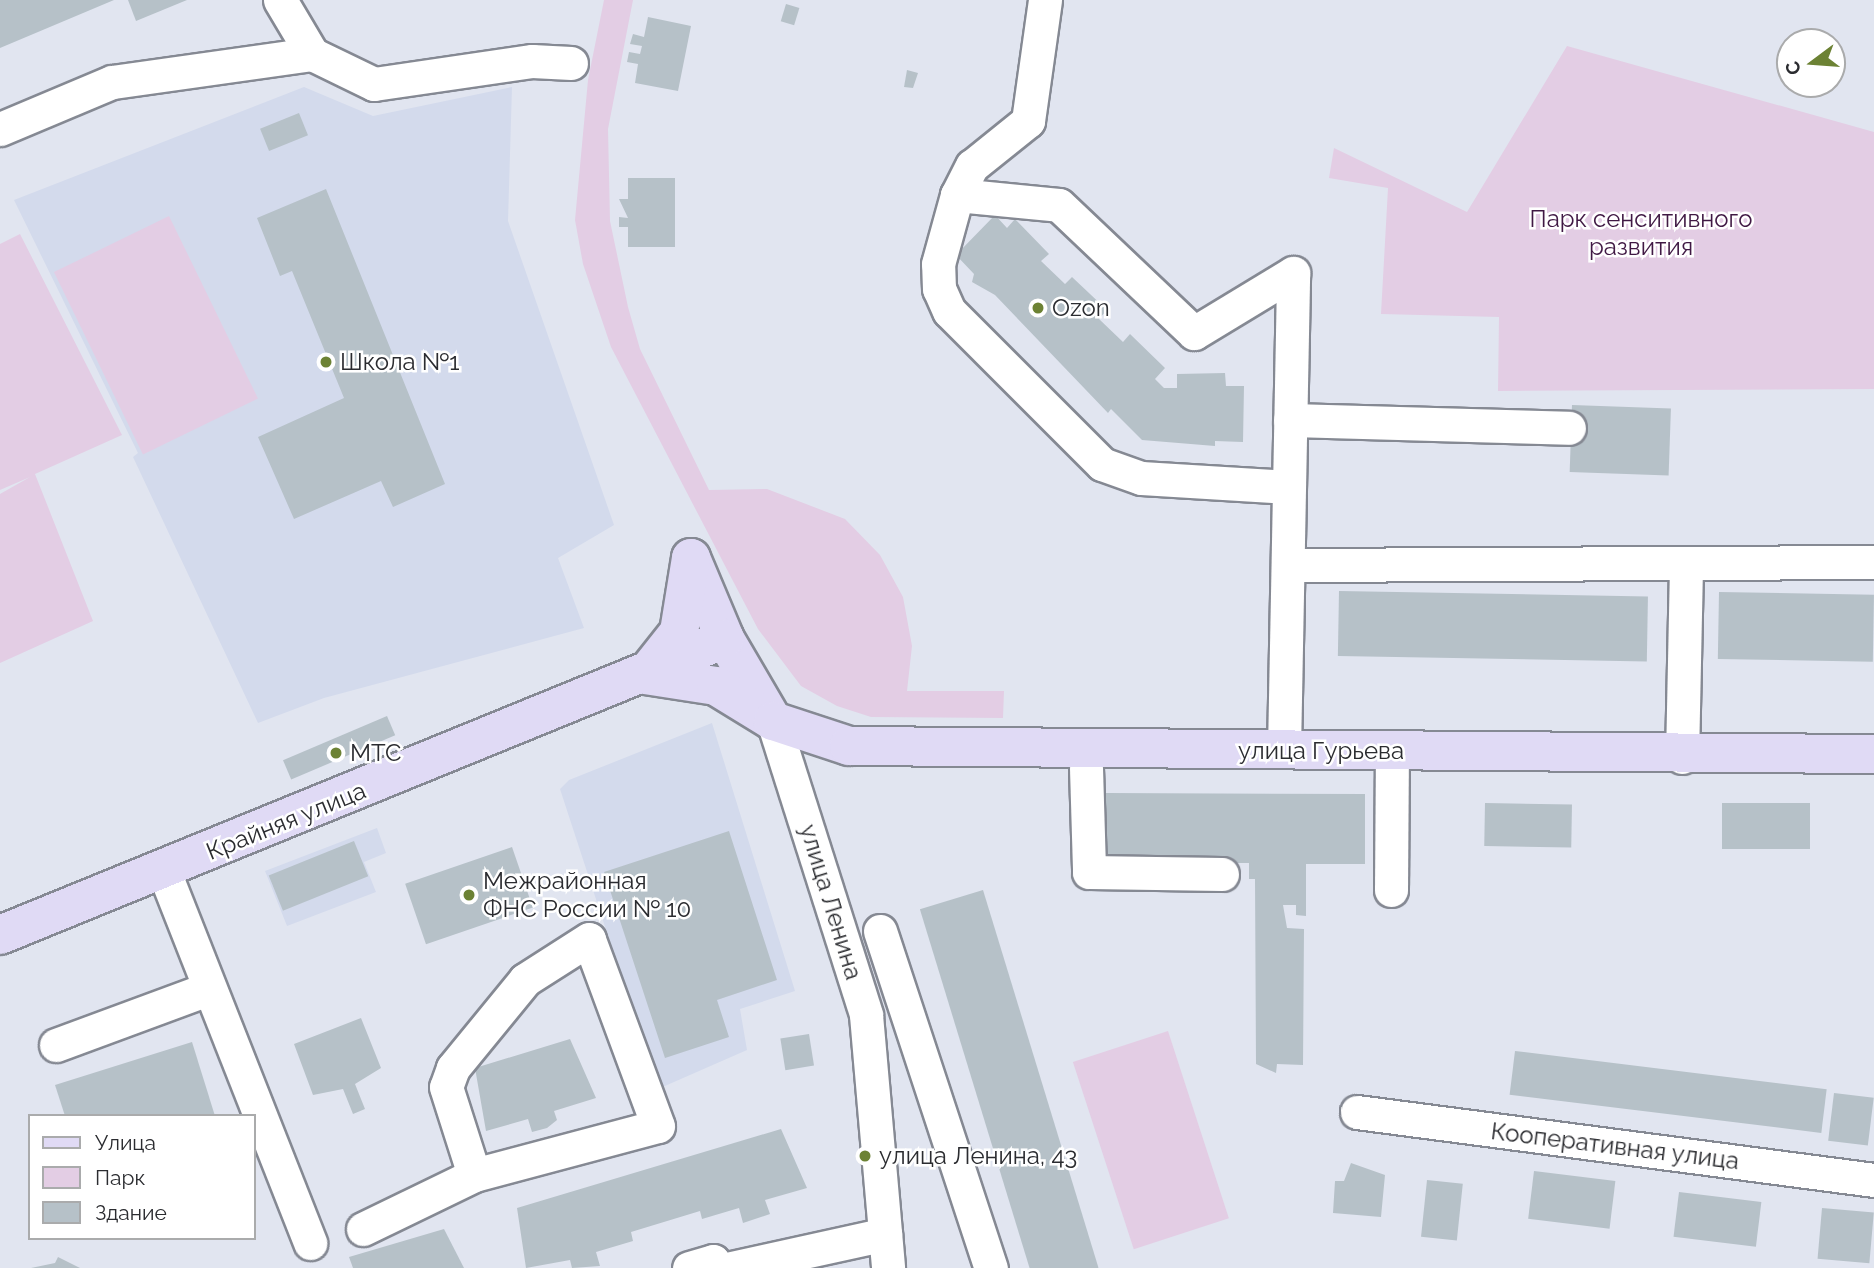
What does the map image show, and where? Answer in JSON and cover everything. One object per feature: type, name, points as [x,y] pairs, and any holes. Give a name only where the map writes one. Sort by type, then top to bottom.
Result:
[{"type":"main road","name":"улица Ленина","points":[[645,675],[678,632],[691,558],[725,639],[773,721]]},
{"type":"main road","name":"Крайняя улица","points":[[0,935],[645,675],[725,639]]},
{"type":"main road","name":"улица Гурьева","points":[[645,675],[716,687],[773,721],[849,746],[1392,751],[1682,757],[1874,754]]},
{"type":"street","points":[[280,0],[312,54]]},
{"type":"street","points":[[1045,0],[1028,121],[972,166],[957,195],[938,264],[939,289],[949,312],[1102,464],[1141,478],[1289,488]]},
{"type":"street","points":[[0,129],[112,82],[312,54],[386,84],[532,61],[571,63]]},
{"type":"street","points":[[957,195],[1059,205],[1195,332],[1293,273],[1284,750]]},
{"type":"street","points":[[1290,420],[1569,428]]},
{"type":"street","points":[[1288,565],[1686,567],[1874,562]]},
{"type":"street","points":[[1682,757],[1686,567]]},
{"type":"street","name":"улица Ленина","points":[[773,721],[871,1045],[888,1268]]},
{"type":"street","points":[[1391,890],[1392,751]]},
{"type":"street","points":[[1086,768],[1089,872],[1222,874]]},
{"type":"street","points":[[163,869],[251,1114]]},
{"type":"street","points":[[880,931],[991,1268]]},
{"type":"street","points":[[363,1230],[474,1175],[658,1126],[589,939],[525,980],[453,1068],[446,1087],[474,1175]]},
{"type":"street","points":[[56,1045],[206,989]]},
{"type":"street","points":[[871,1045],[914,1034]]},
{"type":"street","name":"Кооперативная улица","points":[[1357,1112],[1874,1180]]},
{"type":"street","points":[[260,1139],[310,1243]]},
{"type":"street","points":[[731,1268],[885,1234]]},
{"type":"street","points":[[689,1268],[713,1261],[715,1268]]},
{"type":"shaded area","name":"Школа №1","points":[[304,87],[373,116],[512,87],[508,221],[614,525],[558,558],[584,628],[324,698],[258,723],[133,457],[138,453],[14,200]]},
{"type":"shaded area","points":[[712,723],[795,991],[740,1009],[747,1050],[658,1089],[560,789],[569,780]]},
{"type":"shaded area","points":[[377,828],[386,853],[364,862],[376,892],[287,926],[265,871]]},
{"type":"green space","points":[[604,0],[633,0],[608,129],[610,221],[628,307],[640,349],[709,490],[767,489],[845,519],[880,555],[903,597],[912,646],[907,691],[1004,691],[1003,718],[871,717],[837,706],[801,686],[758,629],[611,347],[583,264],[575,220],[588,80]]},
{"type":"green space","name":"Парк сенситивного развития","points":[[1567,46],[1874,132],[1874,389],[1498,391],[1499,317],[1381,314],[1388,188],[1329,178],[1334,148],[1467,212]]},
{"type":"green space","points":[[169,216],[258,398],[143,455],[54,272]]},
{"type":"green space","points":[[20,234],[122,435],[35,474],[93,621],[0,663],[0,494],[30,477],[0,490],[0,244]]},
{"type":"green space","points":[[1168,1031],[1229,1218],[1134,1249],[1073,1062]]},
{"type":"building","points":[[0,0],[114,0],[0,48]]},
{"type":"building","points":[[128,0],[187,0],[136,21]]},
{"type":"building","points":[[786,4],[799,8],[794,25],[781,21]]},
{"type":"building","points":[[648,17],[691,26],[678,91],[635,83],[638,64],[627,62],[629,52],[640,54],[642,46],[630,44],[633,34],[644,37]]},
{"type":"building","points":[[907,70],[918,73],[913,88],[904,87]]},
{"type":"building","points":[[299,113],[308,135],[269,151],[260,129]]},
{"type":"building","points":[[628,178],[675,178],[675,247],[628,247],[628,227],[619,227],[619,217],[628,218],[619,199],[628,199]]},
{"type":"building","points":[[326,189],[445,484],[393,507],[381,481],[294,519],[258,437],[344,398],[292,271],[280,276],[257,218]]},
{"type":"building","points":[[995,215],[1007,228],[1015,219],[1049,254],[1041,261],[1065,284],[1072,277],[1107,310],[1099,319],[1123,342],[1130,334],[1165,368],[1155,379],[1164,388],[1177,388],[1177,374],[1225,373],[1226,386],[1244,386],[1243,442],[1215,441],[1215,446],[1142,440],[1111,409],[1108,413],[995,295],[972,282],[974,274],[956,255]]},
{"type":"building","points":[[1572,405],[1671,408],[1669,475],[1570,472]]},
{"type":"building","points":[[1339,591],[1648,596],[1647,661],[1338,656]]},
{"type":"building","points":[[1719,592],[1874,595],[1873,662],[1718,659]]},
{"type":"building","points":[[387,716],[395,735],[291,779],[283,760]]},
{"type":"building","points":[[1106,793],[1365,794],[1365,864],[1306,864],[1306,916],[1296,915],[1296,905],[1283,905],[1287,928],[1304,929],[1303,1065],[1277,1064],[1276,1073],[1256,1064],[1255,879],[1249,879],[1249,863],[1105,863]]},
{"type":"building","points":[[1485,803],[1572,805],[1571,848],[1484,846]]},
{"type":"building","points":[[1722,803],[1810,803],[1810,849],[1722,849]]},
{"type":"building","points":[[729,831],[777,980],[717,1000],[729,1037],[665,1058],[604,872]]},
{"type":"building","points":[[354,841],[368,876],[283,911],[269,875]]},
{"type":"building","name":"Межрайонная ФНС России № 10","points":[[512,847],[533,908],[426,944],[405,884]]},
{"type":"building","points":[[983,890],[1098,1268],[1030,1268],[920,909]]},
{"type":"building","points":[[361,1018],[381,1068],[355,1084],[365,1109],[353,1114],[343,1089],[313,1095],[294,1044]]},
{"type":"building","points":[[809,1034],[814,1066],[785,1070],[780,1039]]},
{"type":"building","points":[[570,1039],[596,1098],[554,1111],[557,1120],[547,1128],[532,1132],[528,1119],[486,1131],[475,1068]]},
{"type":"building","points":[[192,1042],[214,1114],[64,1114],[55,1085]]},
{"type":"building","points":[[1515,1051],[1827,1089],[1821,1133],[1510,1095]]},
{"type":"building","points":[[1834,1093],[1874,1098],[1868,1146],[1828,1141]]},
{"type":"building","points":[[781,1129],[807,1188],[765,1200],[770,1214],[743,1223],[739,1208],[702,1219],[700,1211],[631,1232],[633,1241],[596,1252],[600,1266],[572,1268],[570,1260],[526,1268],[517,1208]]},
{"type":"building","points":[[1351,1163],[1385,1175],[1381,1217],[1333,1213],[1335,1181],[1344,1181]]},
{"type":"building","points":[[1534,1171],[1615,1181],[1610,1229],[1528,1219]]},
{"type":"building","points":[[1427,1180],[1463,1184],[1457,1240],[1421,1237]]},
{"type":"building","points":[[1679,1192],[1761,1202],[1756,1247],[1674,1237]]},
{"type":"building","points":[[1822,1208],[1874,1213],[1869,1263],[1818,1259]]},
{"type":"building","points":[[444,1229],[464,1268],[353,1268],[349,1257]]},
{"type":"building","points":[[58,1257],[80,1268],[31,1268],[55,1263]]},
{"type":"place","name":"Ozon","points":[[1038,308]]},
{"type":"place","name":"Школа №1","points":[[326,362]]},
{"type":"place","name":"МТС","points":[[336,753]]},
{"type":"place","name":"Межрайонная ФНС России № 10","points":[[469,895]]},
{"type":"place","name":"улица Ленина, 43","points":[[865,1156]]}]
